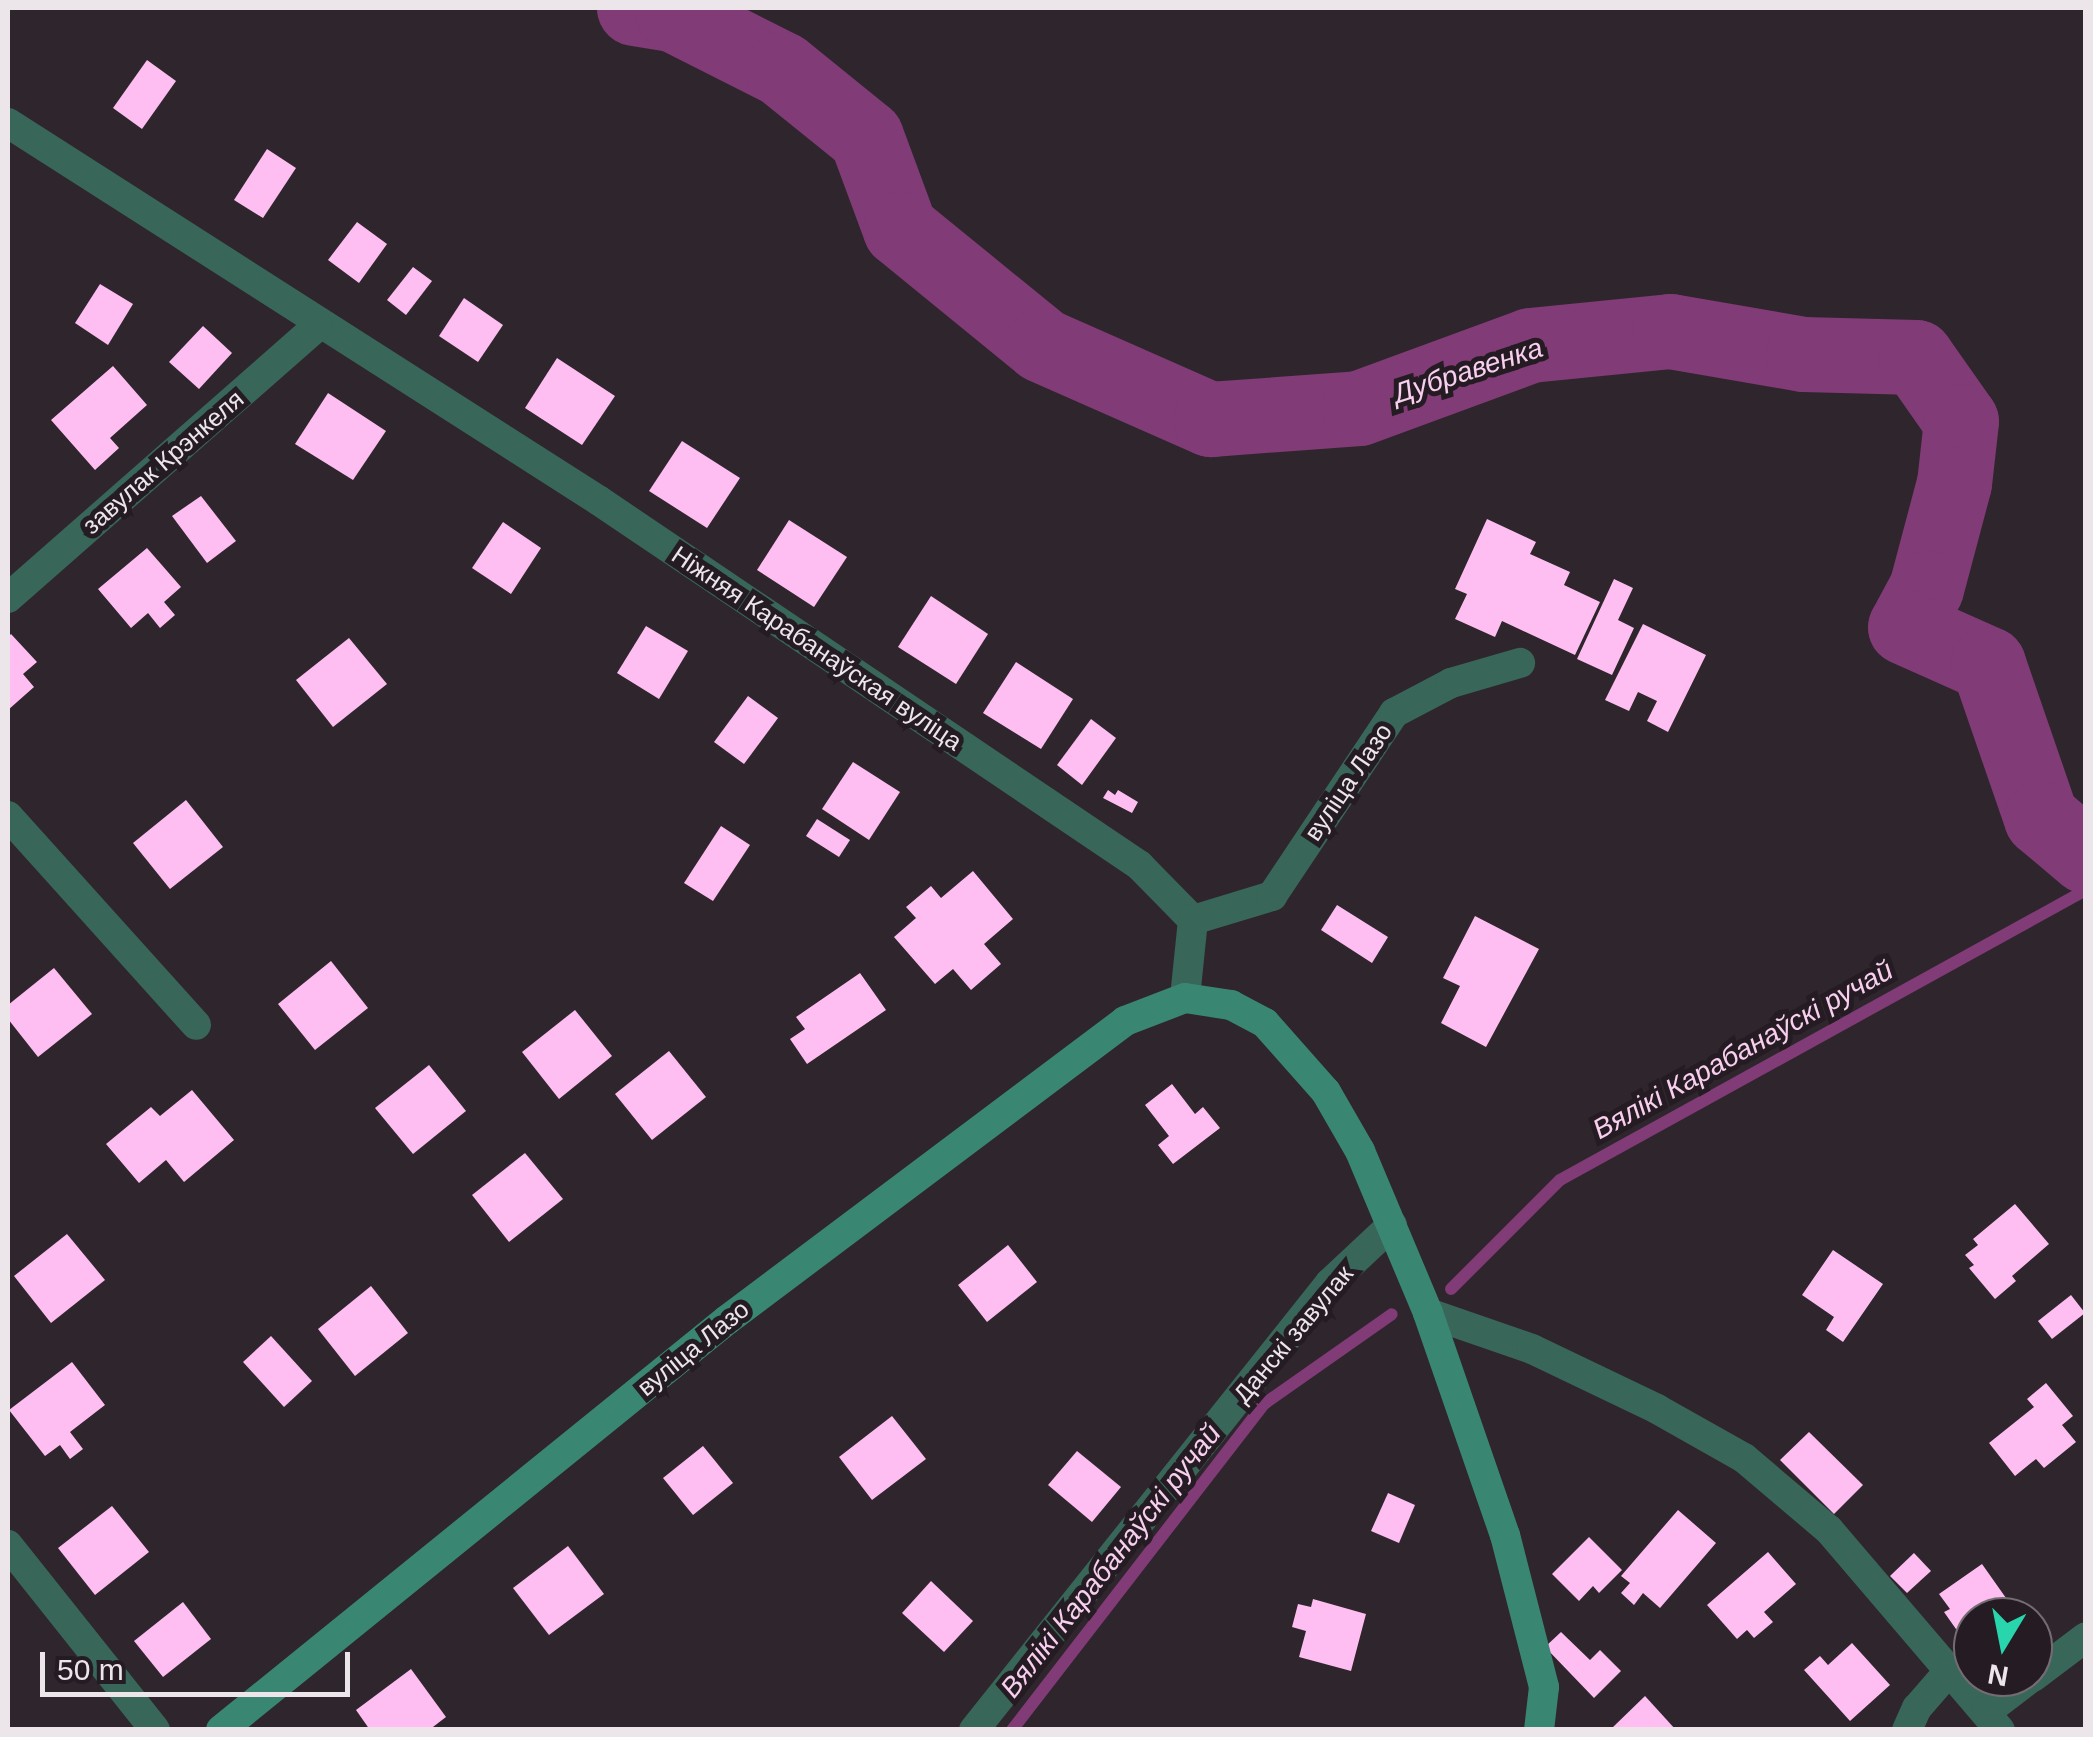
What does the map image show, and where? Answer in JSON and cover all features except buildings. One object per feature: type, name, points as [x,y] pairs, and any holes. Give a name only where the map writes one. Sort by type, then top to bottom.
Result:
[{"type":"main road","points":[[1186,998],[1231,1005],[1265,1023],[1326,1092],[1360,1151],[1428,1313],[1504,1535],[1544,1687],[1539,1730]]},
{"type":"main road","name":"вуліца Лазо","points":[[221,1730],[727,1320],[1125,1021],[1186,998]]},
{"type":"street","name":"Ніжняя Карабанаўская вуліца","points":[[8,123],[318,326],[598,500],[1140,865],[1194,920]]},
{"type":"street","name":"завулак Крэнкеля","points":[[8,598],[318,326]]},
{"type":"street","name":"вуліца Лазо","points":[[1194,920],[1272,896],[1394,713],[1450,683],[1520,663]]},
{"type":"street","points":[[8,816],[196,1025]]},
{"type":"street","points":[[1186,998],[1194,920]]},
{"type":"street","name":"Данскі завулак","points":[[974,1730],[1330,1283],[1392,1224]]},
{"type":"street","points":[[1428,1313],[1532,1350],[1657,1409],[1744,1458],[1829,1530],[1993,1721],[2015,1697]]},
{"type":"street","points":[[8,1545],[156,1730]]},
{"type":"street","points":[[2053,1662],[2086,1638]]},
{"type":"street","points":[[1907,1730],[1917,1708],[1949,1671]]},
{"type":"waterway","name":"Дубравенка","points":[[634,8],[673,14],[782,69],[866,137],[900,229],[1042,345],[1210,419],[1359,408],[1530,345],[1670,331],[1803,354],[1916,357],[1961,421],[1954,483],[1926,588],[1905,627],[1988,664],[2041,818],[2086,856]]},
{"type":"waterway","name":"Вялікі Карабанаўскі ручай","points":[[1451,1289],[1560,1180],[2086,890]]},
{"type":"waterway","name":"Вялікі Карабанаўскі ручай","points":[[1012,1730],[1264,1404],[1392,1314]]}]
